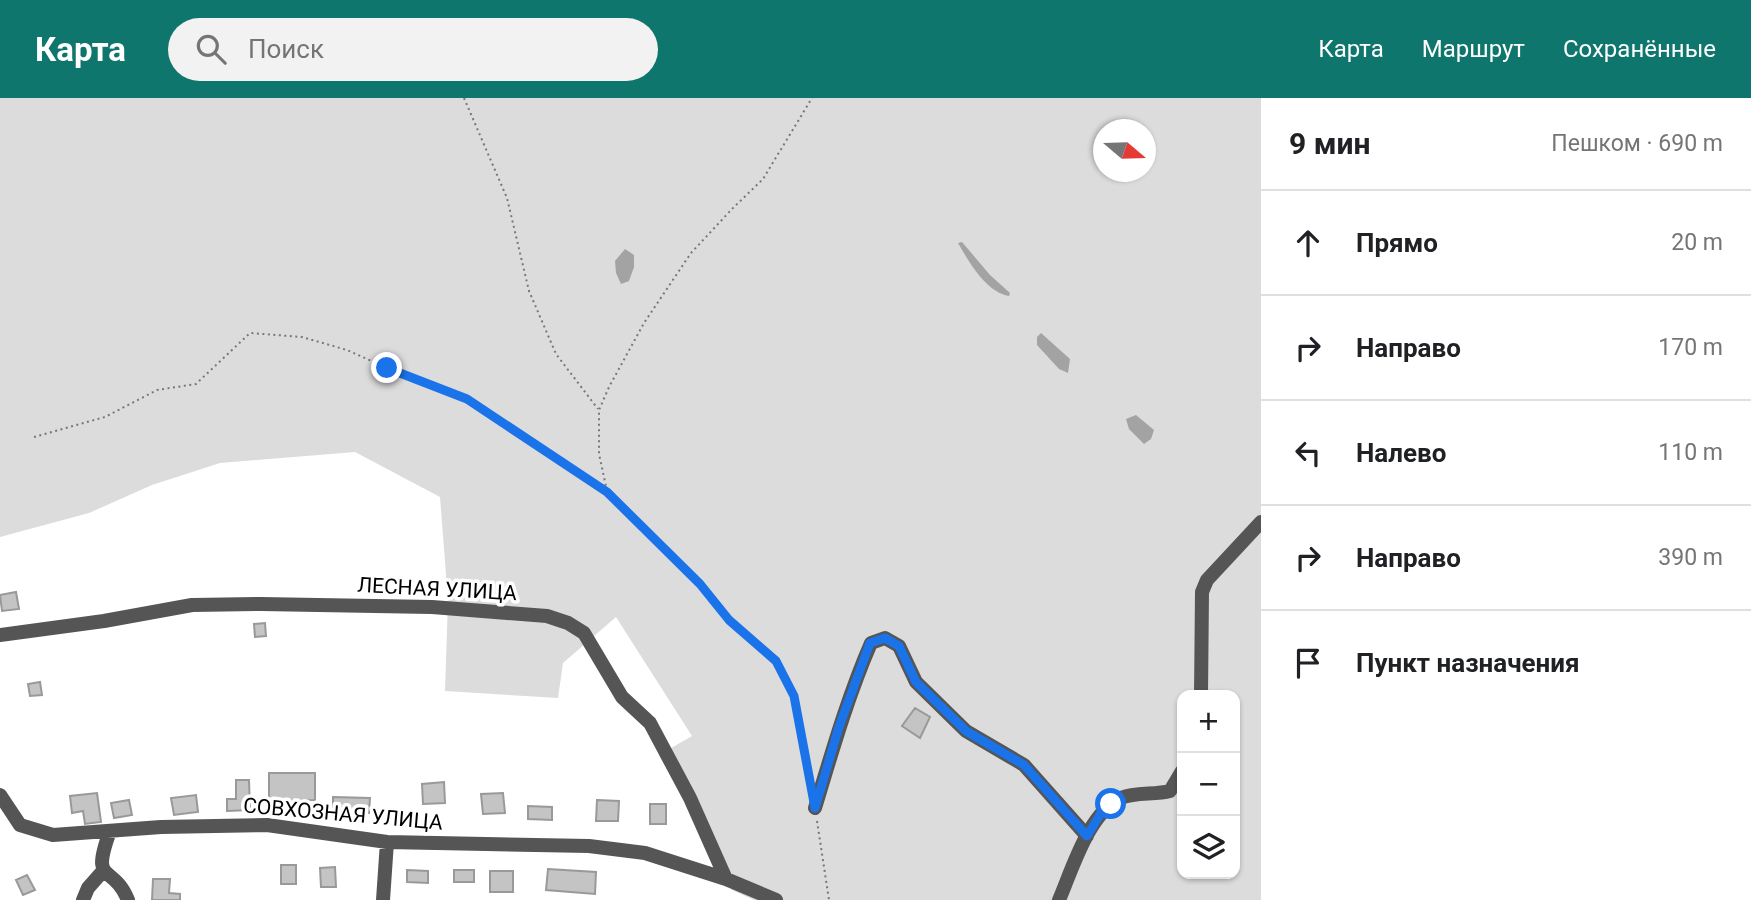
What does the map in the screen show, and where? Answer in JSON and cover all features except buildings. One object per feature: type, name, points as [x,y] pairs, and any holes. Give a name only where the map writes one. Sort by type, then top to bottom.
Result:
[{"type":"street","points":[[1201,690],[1202,592],[1207,580],[1261,522]]},
{"type":"street","name":"ЛЕСНАЯ УЛИЦА","points":[[0,635],[104,621],[192,605],[432,607],[548,616],[568,623],[584,633],[622,697],[650,723],[691,798],[726,879]]},
{"type":"street","points":[[815,808],[839,727],[870,643],[885,638],[899,646],[916,682],[966,731],[1024,765],[1087,836]]},
{"type":"street","points":[[1059,900],[1087,836],[1101,813],[1124,797],[1170,791],[1177,779]]},
{"type":"street","name":"СОВХОЗНАЯ УЛИЦА","points":[[0,795],[20,824],[53,835],[161,827],[267,825],[387,842],[589,846],[645,853],[726,879],[776,900]]},
{"type":"street","points":[[110,831],[101,856],[103,871],[124,892],[128,900]]},
{"type":"street","points":[[383,900],[387,842]]},
{"type":"street","points":[[83,900],[88,888],[103,871]]},
{"type":"path","points":[[464,98],[507,198],[529,291],[556,354],[599,410]]},
{"type":"path","points":[[607,492],[598,454],[599,410],[644,323],[691,253],[763,179],[812,98]]},
{"type":"path","points":[[34,437],[105,417],[157,390],[196,384],[250,333],[302,337],[348,349],[387,368],[467,399],[607,492],[700,584],[729,620],[776,661],[794,696],[811,784]]},
{"type":"path","points":[[815,808],[829,900]]},
{"type":"shaded area","points":[[0,98],[1261,98],[1261,900],[754,900],[732,890],[709,853],[685,800],[659,755],[692,736],[616,617],[563,663],[558,698],[445,691],[448,600],[440,497],[355,452],[220,463],[152,485],[89,513],[0,537]]},
{"type":"shaded area","points":[[962,242],[990,275],[1010,293],[1009,296],[993,289],[979,275],[958,243]]},
{"type":"shaded area","points":[[625,249],[634,255],[634,267],[629,281],[621,284],[615,261]]},
{"type":"shaded area","points":[[1041,333],[1070,359],[1068,373],[1059,369],[1037,345],[1037,337]]},
{"type":"shaded area","points":[[1136,415],[1154,430],[1151,439],[1144,444],[1129,429],[1126,419]]},
{"type":"route","points":[[387,368],[467,399],[607,492],[700,584],[729,620],[776,661],[794,696],[815,808],[839,727],[870,643],[885,638],[899,646],[916,682],[966,731],[1024,765],[1087,836],[1101,813],[1111,804]]}]
